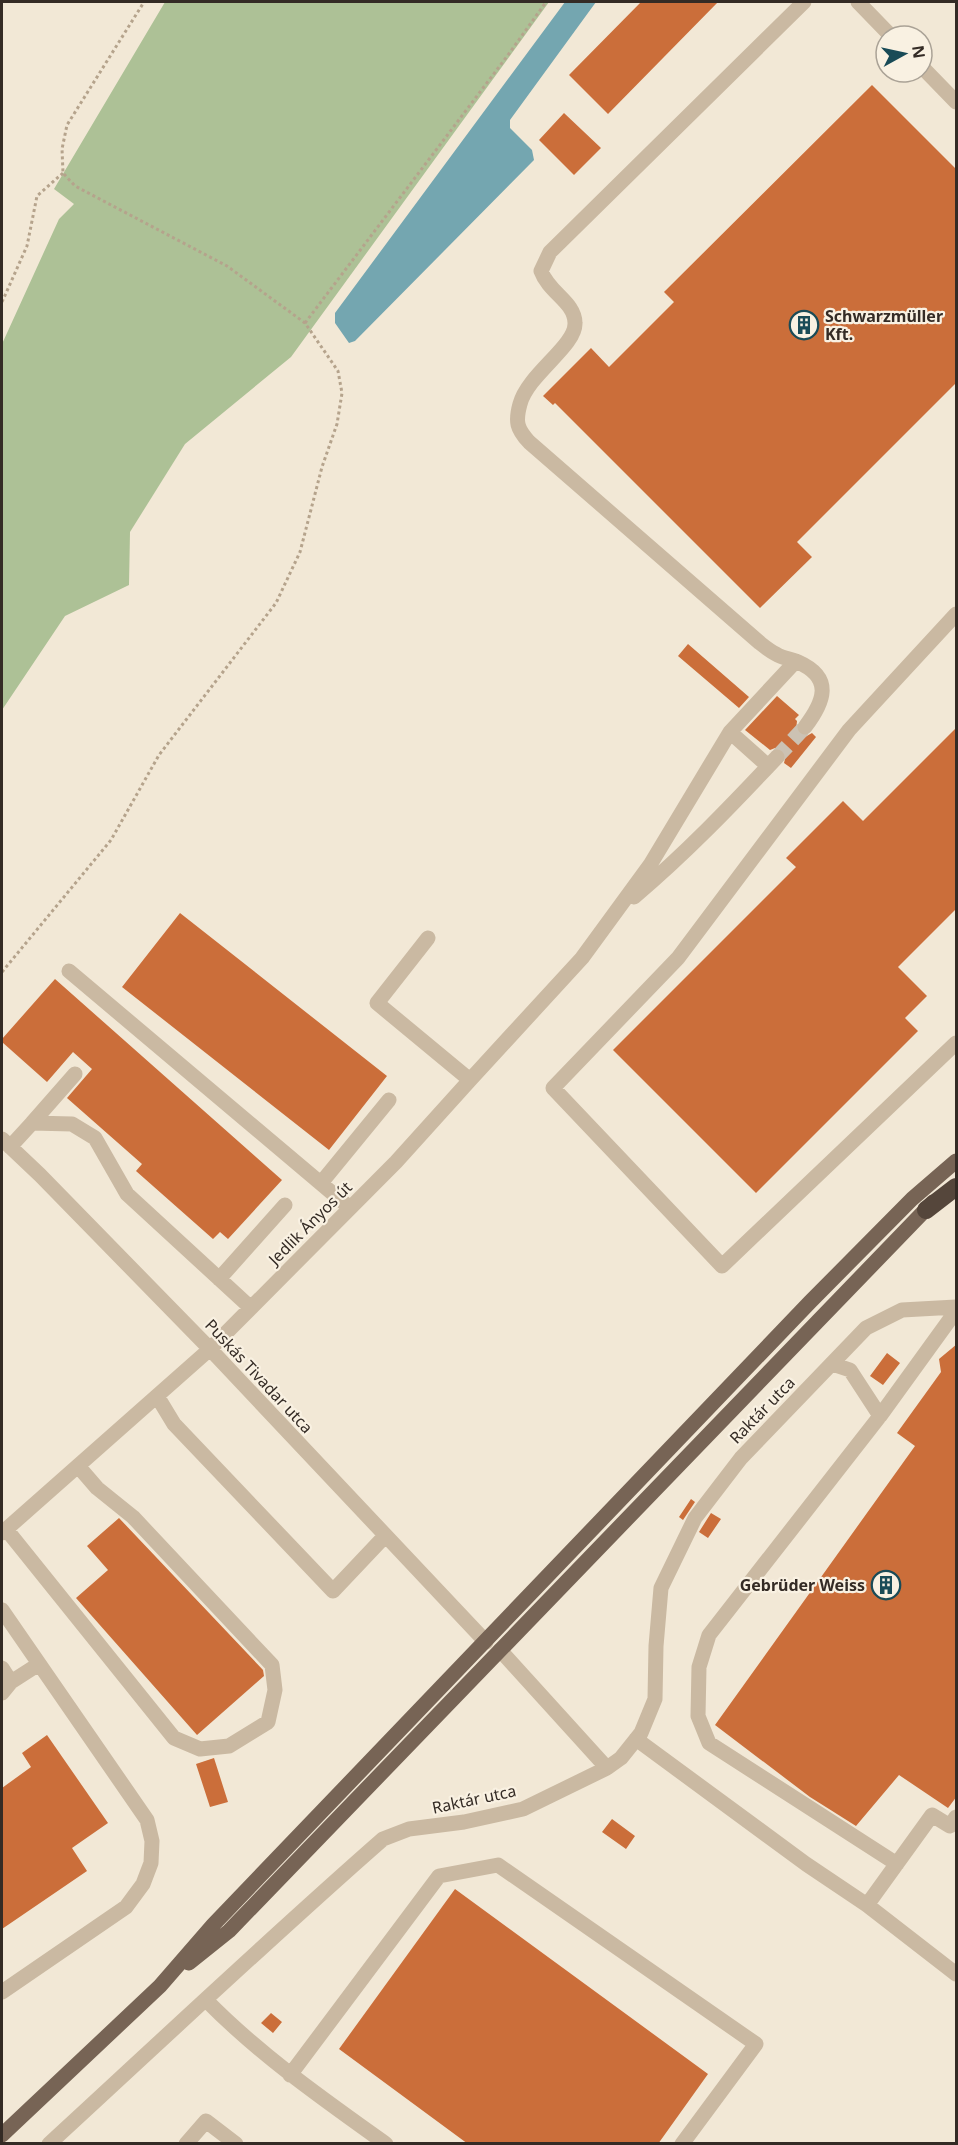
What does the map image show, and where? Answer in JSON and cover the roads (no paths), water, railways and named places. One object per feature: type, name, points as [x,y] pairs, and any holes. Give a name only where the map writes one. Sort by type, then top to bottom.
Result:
[{"type":"highway","points":[[926,1210],[957,1187]]},
{"type":"main road","points":[[160,1986],[213,1925],[810,1302],[912,1199],[957,1161]]},
{"type":"main road","points":[[2,2135],[160,1986],[229,1931],[957,1179]]},
{"type":"street","points":[[804,2],[550,252],[541,271],[545,283],[572,309],[575,330],[568,342],[535,376],[522,394],[517,414],[519,431],[529,442],[760,643],[778,656],[796,661],[816,673],[822,684],[823,697],[805,727]]},
{"type":"street","points":[[858,2],[879,24]]},
{"type":"street","points":[[934,79],[957,102]]},
{"type":"street","points":[[957,614],[849,730],[678,958],[553,1088],[722,1266],[957,1043]]},
{"type":"street","points":[[618,911],[663,844],[730,732],[796,661]]},
{"type":"street","points":[[618,911],[735,804],[772,761],[730,732]]},
{"type":"street","name":"Jedlik Ányos út","points":[[4,1531],[210,1350],[396,1162],[582,958],[618,911]]},
{"type":"street","points":[[428,938],[377,1003],[470,1080]]},
{"type":"street","points":[[69,970],[350,1208]]},
{"type":"street","points":[[6,1143],[32,1123],[75,1074]]},
{"type":"street","points":[[321,1183],[390,1100]]},
{"type":"street","points":[[32,1123],[72,1124],[95,1138],[127,1194],[251,1308]]},
{"type":"street","name":"Puskás Tivadar utca","points":[[6,1143],[40,1174],[210,1350],[486,1642]]},
{"type":"street","points":[[219,1279],[285,1205]]},
{"type":"street","points":[[897,1864],[709,1743],[698,1716],[699,1667],[709,1635],[880,1416],[957,1309]]},
{"type":"street","name":"Raktár utca","points":[[49,2144],[207,2000],[245,1961],[383,1839],[409,1829],[464,1822],[522,1809],[608,1768],[621,1758],[641,1733],[656,1699],[656,1646],[661,1588],[695,1518],[741,1458],[866,1328],[902,1310],[957,1309]]},
{"type":"street","points":[[832,1364],[850,1370],[880,1416]]},
{"type":"street","points":[[157,1396],[174,1424],[333,1591],[385,1536]]},
{"type":"street","points":[[4,1531],[174,1738],[200,1749],[230,1746],[268,1722],[275,1690],[273,1665],[133,1517],[98,1488],[78,1466]]},
{"type":"street","points":[[2,1610],[147,1820],[153,1841],[152,1863],[143,1884],[126,1907],[2,1992]]},
{"type":"street","points":[[500,1650],[608,1768]]},
{"type":"street","points":[[2,1668],[6,1688],[39,1664]]},
{"type":"street","points":[[636,1739],[867,1905],[957,1974]]},
{"type":"street","points":[[867,1905],[932,1815],[950,1826],[957,1817]]},
{"type":"street","points":[[290,2075],[439,1876],[498,1865],[756,2043],[682,2144]]},
{"type":"street","points":[[207,2000],[231,2025],[290,2075],[386,2144]]},
{"type":"street","points":[[186,2144],[206,2121],[236,2144]]},
{"type":"water","points":[[565,2],[596,2],[510,120],[510,128],[532,150],[534,160],[355,341],[349,343],[335,323],[335,313]]},
{"type":"tunnel","points":[[777,757],[805,727]]},
{"type":"place","name":"Schwarzmüller Kft.","points":[[804,325]]},
{"type":"place","name":"Gebrüder Weiss","points":[[886,1585]]}]
